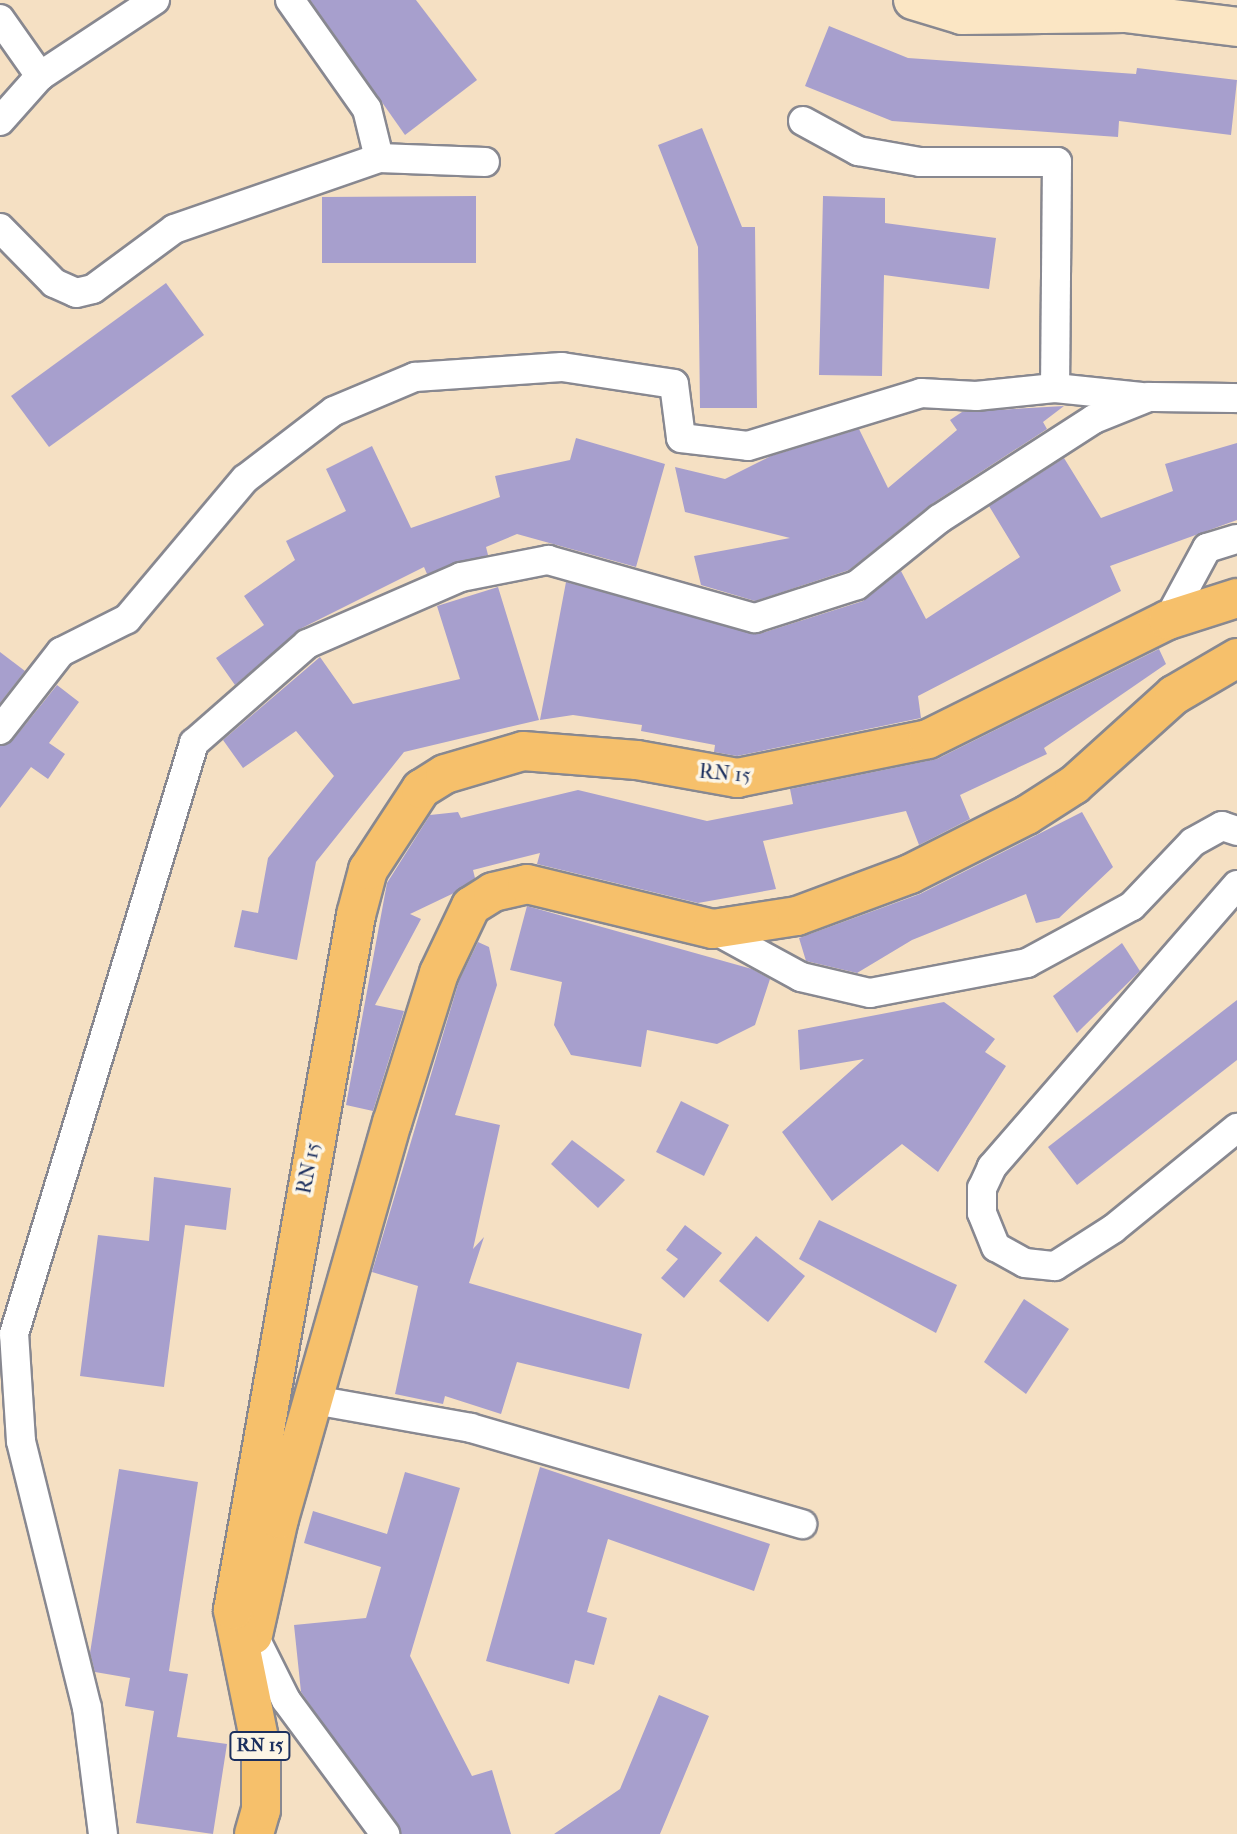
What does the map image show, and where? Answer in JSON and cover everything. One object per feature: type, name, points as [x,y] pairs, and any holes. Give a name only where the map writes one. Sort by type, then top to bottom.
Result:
[{"type":"main road","points":[[913,0],[998,18],[1125,13],[1237,27]]},
{"type":"main road","name":"RN 15","points":[[263,1826],[261,1748],[233,1610],[346,964],[368,870],[421,789],[445,774],[523,751],[602,756],[737,778],[928,739],[1168,620],[1237,598]]},
{"type":"main road","points":[[249,1682],[253,1634],[314,1400],[435,986],[471,906],[493,892],[527,884],[713,929],[797,916],[910,874],[1027,815],[1074,785],[1174,695],[1237,658]]},
{"type":"street","points":[[0,121],[40,76],[155,0]]},
{"type":"street","points":[[290,0],[367,109],[379,158]]},
{"type":"street","points":[[0,19],[40,76]]},
{"type":"street","points":[[803,121],[858,151],[920,162],[1057,162],[1055,388]]},
{"type":"street","points":[[0,228],[54,283],[76,293],[93,289],[174,229],[379,158],[485,162]]},
{"type":"street","points":[[0,730],[61,652],[127,619],[245,479],[334,411],[415,377],[562,367],[674,384],[681,438],[748,446],[921,393],[976,397],[1055,388],[1149,397],[1237,398]]},
{"type":"street","points":[[103,1834],[87,1708],[21,1441],[13,1334],[194,743],[307,644],[461,577],[548,560],[755,618],[857,585],[939,519],[1094,418],[1149,397]]},
{"type":"street","points":[[1168,620],[1207,548],[1237,539]]},
{"type":"street","points":[[713,929],[801,977],[870,993],[1027,963],[1132,906],[1193,842],[1222,826],[1237,831]]},
{"type":"street","points":[[1237,885],[992,1167],[982,1188],[982,1213],[996,1247],[1025,1263],[1055,1266],[1113,1229],[1237,1128]]},
{"type":"street","points":[[314,1400],[471,1428],[802,1524]]},
{"type":"street","points":[[253,1634],[286,1700],[384,1834]]},
{"type":"building","points":[[310,0],[416,0],[477,80],[405,135]]},
{"type":"building","points":[[829,26],[908,58],[1136,74],[1137,68],[1237,80],[1231,135],[1119,121],[1118,137],[892,121],[805,86]]},
{"type":"building","points":[[702,128],[742,227],[755,227],[757,408],[700,408],[698,247],[658,145]]},
{"type":"building","points":[[476,196],[476,263],[322,263],[322,197]]},
{"type":"building","points":[[823,196],[885,198],[885,223],[996,238],[989,289],[884,275],[882,376],[819,375]]},
{"type":"building","points":[[166,283],[204,335],[49,447],[11,396]]},
{"type":"building","points":[[1064,406],[1043,422],[1047,429],[930,505],[849,570],[755,601],[701,585],[694,556],[790,538],[685,512],[675,467],[725,479],[771,456],[859,429],[888,488],[957,430],[950,420],[962,412]]},
{"type":"building","points":[[576,438],[665,464],[636,567],[517,534],[486,547],[488,555],[427,574],[424,567],[300,629],[235,685],[216,658],[264,625],[244,596],[295,560],[286,541],[346,511],[326,469],[372,446],[411,528],[500,497],[495,476],[570,460]]},
{"type":"building","points":[[1237,443],[1237,520],[1110,566],[1121,591],[918,696],[921,718],[737,756],[714,752],[715,745],[641,731],[642,725],[573,715],[540,720],[566,582],[759,634],[863,601],[901,571],[926,619],[1020,557],[989,506],[1064,458],[1101,518],[1173,491],[1165,464]]},
{"type":"building","points":[[498,587],[539,720],[404,752],[316,862],[297,960],[234,947],[242,910],[258,913],[268,858],[334,776],[296,731],[243,768],[223,740],[320,657],[353,704],[460,679],[437,606]]},
{"type":"building","points":[[1159,649],[1166,664],[1044,748],[1047,754],[960,795],[970,819],[919,845],[906,811],[763,841],[776,889],[698,903],[537,864],[540,853],[473,870],[475,878],[454,893],[410,914],[421,919],[375,1005],[404,1011],[373,1111],[346,1105],[387,883],[430,815],[458,812],[461,818],[578,790],[707,821],[793,804],[790,789],[937,759]]},
{"type":"building","points":[[0,652],[25,671],[0,703]]},
{"type":"building","points":[[57,685],[79,702],[49,743],[65,754],[48,779],[31,767],[0,808],[0,746],[13,740]]},
{"type":"building","points":[[1082,812],[1113,867],[1059,918],[1036,923],[1026,894],[912,940],[857,973],[806,961],[799,938],[920,894]]},
{"type":"building","points":[[527,906],[752,969],[770,979],[755,1025],[717,1044],[647,1030],[641,1067],[571,1055],[554,1025],[562,982],[510,970]]},
{"type":"building","points":[[478,942],[489,947],[497,985],[455,1115],[500,1125],[473,1249],[484,1237],[469,1283],[642,1334],[629,1389],[517,1362],[501,1414],[445,1396],[443,1404],[395,1394],[418,1286],[372,1272],[459,981]]},
{"type":"building","points":[[1122,943],[1140,971],[1077,1033],[1053,996]]},
{"type":"building","points":[[1237,1000],[1237,1060],[1077,1185],[1048,1147]]},
{"type":"building","points":[[944,1002],[995,1039],[985,1052],[1006,1066],[938,1172],[902,1144],[832,1201],[782,1132],[864,1059],[800,1070],[798,1030]]},
{"type":"building","points":[[681,1101],[729,1125],[704,1176],[656,1152]]},
{"type":"building","points":[[572,1140],[625,1180],[598,1208],[551,1164]]},
{"type":"building","points":[[154,1177],[231,1188],[226,1230],[185,1225],[164,1387],[80,1376],[98,1235],[149,1241]]},
{"type":"building","points":[[819,1220],[957,1285],[936,1333],[799,1259]]},
{"type":"building","points":[[685,1225],[722,1253],[684,1298],[661,1278],[678,1259],[666,1250]]},
{"type":"building","points":[[756,1236],[805,1276],[768,1322],[719,1281]]},
{"type":"building","points":[[1024,1299],[1069,1329],[1026,1394],[984,1362]]},
{"type":"building","points":[[540,1467],[770,1544],[754,1591],[608,1539],[587,1612],[607,1618],[594,1665],[575,1660],[569,1684],[486,1661]]},
{"type":"building","points":[[119,1469],[198,1482],[169,1671],[188,1674],[177,1737],[227,1744],[213,1834],[136,1823],[154,1711],[125,1706],[130,1678],[95,1672],[90,1653]]},
{"type":"building","points":[[405,1472],[460,1488],[410,1656],[472,1776],[492,1770],[511,1834],[401,1834],[301,1692],[294,1625],[366,1618],[381,1567],[304,1543],[313,1511],[387,1534]]},
{"type":"building","points":[[659,1695],[709,1716],[660,1834],[554,1834],[620,1789]]}]
